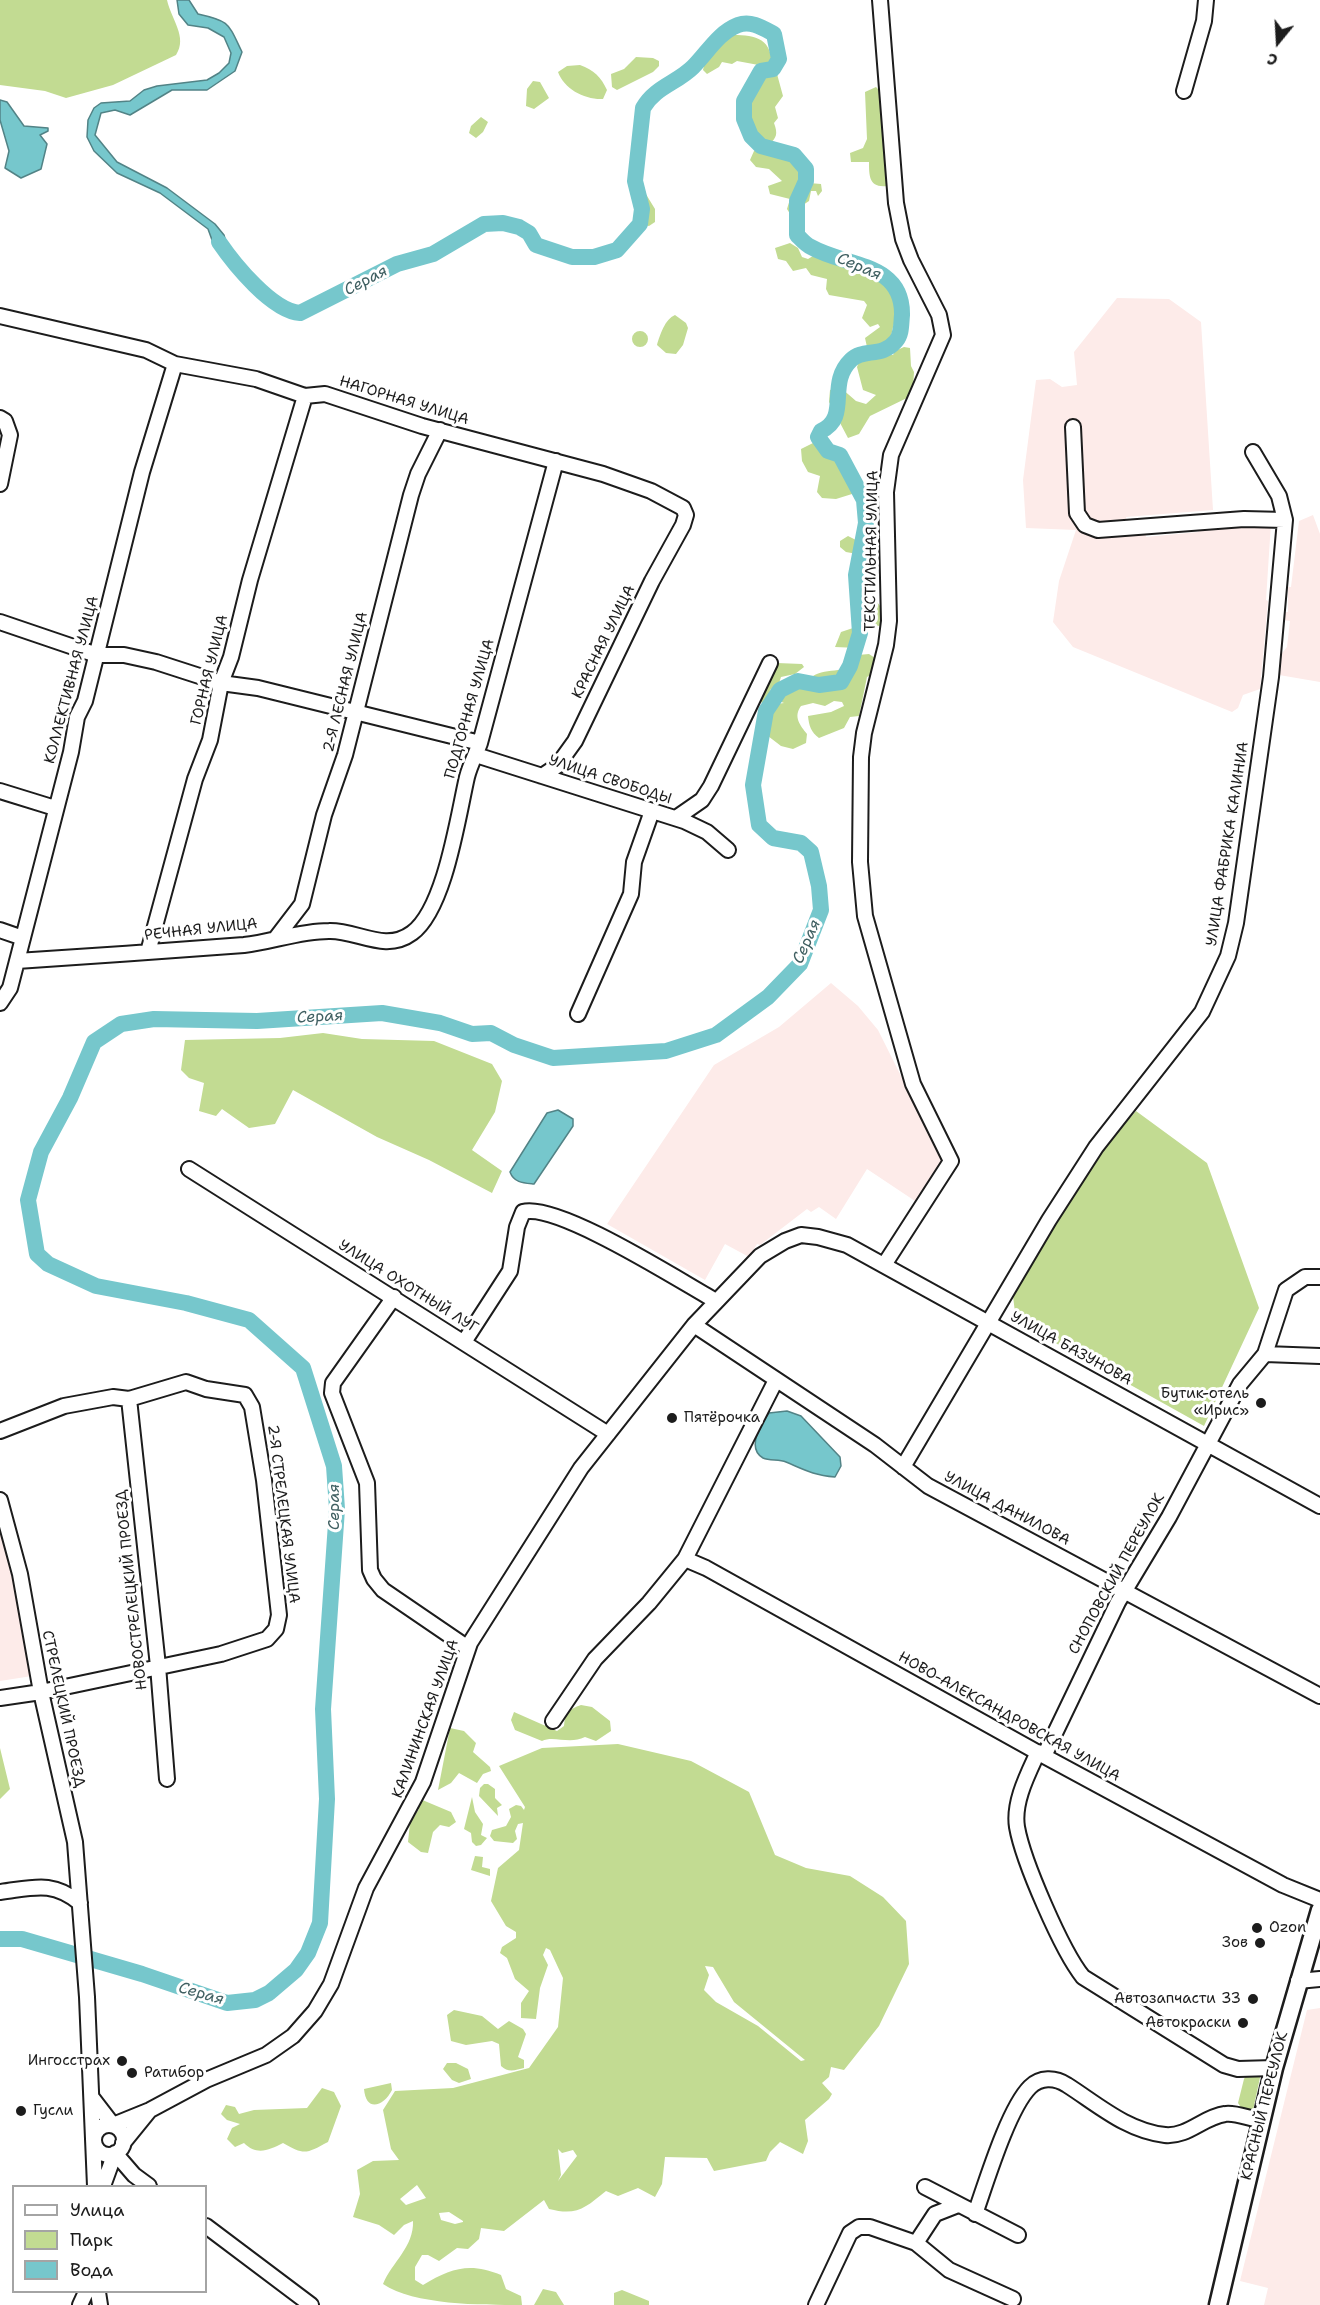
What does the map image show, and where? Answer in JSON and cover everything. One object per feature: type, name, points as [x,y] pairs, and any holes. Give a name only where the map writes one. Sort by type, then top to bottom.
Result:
[{"type":"main road","name":"КРАСНЫЙ ПЕРЕУЛОК","points":[[1218,2305],[1274,2068],[1320,1910]]},
{"type":"street","name":"ТЕКСТИЛЬНАЯ УЛИЦА","points":[[880,0],[896,204],[903,239],[939,315],[943,335],[891,455],[886,492],[889,621],[886,645],[862,749],[860,862],[865,916],[913,1084],[951,1161],[884,1265]]},
{"type":"street","points":[[1184,91],[1204,21],[1206,0]]},
{"type":"street","name":"НАГОРНАЯ УЛИЦА","points":[[0,316],[146,350],[175,364],[256,379],[305,396],[325,394],[441,430],[556,461],[651,491],[675,502],[683,508],[686,515]]},
{"type":"street","name":"КОЛЛЕКТИВНАЯ УЛИЦА","points":[[0,1003],[9,988],[17,961],[71,752],[77,717],[85,701],[142,472],[175,364]]},
{"type":"street","name":"ГОРНАЯ УЛИЦА","points":[[148,952],[195,779],[210,740],[221,683],[231,657],[250,580],[305,396]]},
{"type":"street","points":[[0,418],[5,421],[10,435],[0,484]]},
{"type":"street","points":[[1073,427],[1077,513],[1085,525],[1098,530],[1244,519],[1285,520]]},
{"type":"street","name":"2-Я ЛЕСНАЯ УЛИЦА","points":[[276,938],[302,904],[324,815],[345,755],[415,484],[441,430]]},
{"type":"street","name":"УЛИЦА ФАБРИКА КАЛИНИА","points":[[903,1467],[988,1322],[1096,1147],[1202,1011],[1228,956],[1236,923],[1271,677],[1285,520],[1279,496],[1253,452]]},
{"type":"street","name":"ПОДГОРНАЯ УЛИЦА","points":[[387,942],[411,934],[426,918],[438,893],[458,826],[468,775],[478,749],[556,461]]},
{"type":"street","name":"КРАСНАЯ УЛИЦА","points":[[542,776],[556,766],[575,741],[652,580],[683,525],[686,515]]},
{"type":"street","name":"УЛИЦА СВОБОДЫ","points":[[0,621],[97,655],[124,655],[156,662],[221,683],[258,688],[355,711],[478,749],[542,776],[676,818],[707,832],[728,850]]},
{"type":"street","points":[[676,818],[702,800],[711,786],[770,663]]},
{"type":"street","points":[[0,791],[55,808]]},
{"type":"street","points":[[578,1014],[631,894],[634,862],[652,811]]},
{"type":"street","points":[[0,930],[23,938]]},
{"type":"street","name":"РЕЧНАЯ УЛИЦА","points":[[17,961],[247,944],[331,930],[366,940],[387,942]]},
{"type":"street","name":"УЛИЦА ОХОТНЫЙ ЛУГ","points":[[189,1169],[608,1434]]},
{"type":"street","points":[[464,1342],[510,1271],[517,1227],[523,1212],[530,1210],[565,1218],[589,1229],[716,1301]]},
{"type":"street","name":"УЛИЦА БАЗУНОВА","points":[[801,1235],[818,1236],[847,1245],[1320,1506]]},
{"type":"street","name":"КАЛИНИНСКАЯ УЛИЦА","points":[[113,2126],[150,2110],[206,2080],[266,2055],[293,2036],[315,2011],[331,1984],[366,1888],[423,1782],[468,1648],[581,1468],[694,1325],[760,1256],[785,1241],[801,1235]]},
{"type":"street","points":[[1320,1277],[1305,1277],[1286,1290],[1265,1354],[1320,1356]]},
{"type":"street","points":[[394,1297],[333,1383],[336,1405],[367,1483],[370,1570],[383,1590],[468,1648]]},
{"type":"street","name":"УЛИЦА ДАНИЛОВА","points":[[694,1325],[875,1445],[928,1486],[1126,1590],[1320,1696]]},
{"type":"street","name":"СНОПОВСКИЙ ПЕРЕУЛОК","points":[[1265,1354],[1240,1384],[1169,1517],[1126,1590],[1041,1754],[1024,1782],[1017,1826],[1035,1881],[1072,1964],[1083,1977],[1224,2065],[1238,2070],[1274,2068]]},
{"type":"street","points":[[553,1721],[595,1659],[649,1603],[685,1559],[776,1380]]},
{"type":"street","name":"2-Я СТРЕЛЕЦКАЯ УЛИЦА","points":[[0,1698],[41,1692],[221,1654],[267,1639],[276,1629],[279,1615],[264,1480],[252,1407],[245,1395],[206,1389],[186,1382],[129,1399]]},
{"type":"street","points":[[0,1431],[64,1406],[113,1397],[129,1399]]},
{"type":"street","name":"НОВОСТРЕЛЕЦКИЙ ПРОЕЗД","points":[[129,1399],[158,1666],[167,1779]]},
{"type":"street","name":"СТРЕЛЕЦКИЙ ПРОЕЗД","points":[[0,1500],[20,1574],[41,1692],[75,1842],[93,2099],[95,2185]]},
{"type":"street","name":"НОВО-АЛЕКСАНДРОВСКАЯ УЛИЦА","points":[[685,1559],[706,1568],[1283,1885],[1320,1900]]},
{"type":"street","points":[[0,1892],[49,1886],[70,1895],[80,1903]]},
{"type":"street","points":[[1298,1981],[1320,1979]]},
{"type":"street","points":[[975,2214],[1003,2137],[1023,2097],[1030,2086],[1042,2080],[1053,2079],[1066,2084],[1119,2119],[1165,2135],[1180,2134],[1225,2114],[1261,2120]]},
{"type":"street","points":[[93,2099],[113,2126],[121,2132],[119,2148],[104,2185]]},
{"type":"street","points":[[113,2126],[100,2128],[93,2139],[100,2152],[108,2155],[119,2148],[150,2110]]},
{"type":"street","points":[[119,2148],[134,2175],[147,2185]]},
{"type":"street","points":[[925,2187],[1018,2235]]},
{"type":"street","points":[[916,2243],[935,2214],[958,2205]]},
{"type":"street","points":[[207,2227],[311,2305]]},
{"type":"street","points":[[816,2305],[850,2233],[859,2227],[870,2227],[916,2243],[949,2270],[1013,2299]]},
{"type":"shaded area","points":[[1117,298],[1169,299],[1201,322],[1213,510],[1126,517],[1127,523],[1145,528],[1146,537],[1198,532],[1201,525],[1271,523],[1266,600],[1268,601],[1260,689],[1243,695],[1238,708],[1232,712],[1073,647],[1053,622],[1059,581],[1076,530],[1026,528],[1023,480],[1036,380],[1050,379],[1062,387],[1077,385],[1074,352]]},
{"type":"shaded area","points":[[1313,515],[1320,534],[1320,682],[1279,675],[1282,653],[1287,647],[1290,621],[1283,620],[1284,612],[1288,612],[1288,587],[1291,587],[1299,521]]},
{"type":"shaded area","points":[[831,983],[858,1006],[878,1030],[945,1164],[918,1203],[867,1169],[836,1219],[819,1207],[811,1212],[807,1209],[760,1245],[757,1244],[749,1257],[725,1244],[705,1280],[607,1224],[714,1065],[779,1027]]},
{"type":"shaded area","points":[[0,1525],[16,1578],[32,1676],[0,1681]]},
{"type":"shaded area","points":[[1320,2008],[1320,2305],[1264,2305],[1268,2288],[1240,2281],[1307,2010]]},
{"type":"green space","points":[[0,0],[167,0],[178,28],[179,48],[176,55],[113,85],[66,98],[45,91],[0,85]]},
{"type":"green space","points":[[729,35],[759,39],[768,48],[772,64],[764,66],[737,61],[732,64],[722,62],[719,67],[707,74],[703,70],[711,48],[718,40]]},
{"type":"green space","points":[[636,57],[653,58],[659,61],[659,66],[653,72],[617,90],[612,87],[611,74],[624,69]]},
{"type":"green space","points":[[580,65],[596,74],[602,81],[607,90],[603,99],[589,98],[576,92],[565,84],[558,72],[567,66]]},
{"type":"green space","points":[[767,73],[777,74],[783,96],[775,107],[778,118],[774,123],[776,136],[768,145],[761,142],[747,125],[749,120],[743,105],[754,81]]},
{"type":"green space","points":[[533,81],[540,82],[549,98],[534,109],[526,106],[527,89]]},
{"type":"green space","points":[[876,87],[883,94],[887,186],[873,183],[869,162],[851,162],[850,153],[863,148],[867,139],[865,92]]},
{"type":"green space","points":[[481,117],[488,122],[483,132],[476,138],[469,133],[471,126]]},
{"type":"green space","points":[[766,149],[785,158],[789,153],[800,160],[798,171],[803,179],[801,187],[809,183],[821,184],[822,191],[818,196],[816,191],[811,191],[809,201],[803,205],[802,216],[792,217],[787,209],[790,199],[770,194],[768,186],[782,181],[769,169],[756,167],[750,160],[754,151]]},
{"type":"green space","points":[[638,190],[644,191],[655,209],[655,222],[649,226],[644,225],[633,199],[634,193]]},
{"type":"green space","points":[[790,243],[798,248],[802,257],[808,259],[826,248],[837,257],[843,252],[849,254],[868,272],[876,272],[891,285],[896,291],[898,307],[886,346],[879,350],[867,347],[865,338],[880,327],[878,324],[870,327],[862,318],[867,305],[864,301],[829,295],[826,289],[827,279],[811,275],[806,268],[793,271],[786,261],[778,259],[775,248]]},
{"type":"green space","points":[[675,315],[686,323],[688,328],[683,345],[676,354],[666,353],[657,345],[661,332],[671,317]]},
{"type":"green space","points":[[637,331],[643,331],[648,339],[646,345],[637,347],[632,342],[632,336]]},
{"type":"green space","points":[[904,347],[910,348],[911,366],[914,372],[913,388],[909,397],[870,416],[859,434],[848,438],[829,402],[830,390],[841,388],[856,401],[866,404],[876,395],[863,390],[857,367],[859,362],[883,355],[893,355],[895,351]]},
{"type":"green space","points":[[813,443],[822,447],[828,455],[837,456],[847,469],[853,484],[852,494],[836,499],[822,498],[817,492],[820,476],[808,472],[802,461],[801,449]]},
{"type":"green space","points":[[848,536],[858,541],[869,541],[875,546],[876,556],[873,562],[863,563],[857,559],[857,554],[846,552],[840,547],[840,541]]},
{"type":"green space","points":[[877,602],[883,613],[881,625],[867,630],[864,628],[863,608],[868,603]]},
{"type":"green space","points":[[853,628],[862,629],[863,635],[858,648],[835,647],[841,632]]},
{"type":"green space","points":[[869,654],[878,660],[874,673],[867,677],[859,716],[850,717],[844,728],[819,738],[810,726],[808,716],[831,712],[844,706],[842,702],[834,701],[825,706],[813,703],[801,706],[798,717],[807,734],[806,743],[793,749],[781,746],[763,731],[761,719],[769,705],[784,703],[776,700],[774,693],[777,689],[804,685],[815,675],[849,668],[856,665],[854,658],[858,655]]},
{"type":"green space","points":[[777,663],[802,664],[804,667],[795,674],[781,677],[779,683],[770,690],[769,701],[764,704],[759,701],[771,668]]},
{"type":"green space","points":[[323,1033],[362,1039],[434,1041],[492,1064],[502,1081],[495,1112],[472,1150],[502,1171],[492,1193],[429,1160],[377,1137],[293,1090],[275,1124],[249,1128],[222,1109],[216,1116],[199,1111],[204,1083],[189,1078],[181,1070],[185,1040],[280,1038]]},
{"type":"green space","points":[[1136,1111],[1207,1163],[1259,1308],[1204,1426],[1016,1321],[1013,1296],[1058,1214],[1092,1161]]},
{"type":"green space","points":[[581,1705],[592,1707],[610,1721],[611,1731],[596,1741],[585,1737],[573,1740],[547,1739],[542,1741],[515,1730],[511,1720],[514,1712],[557,1731],[564,1726],[568,1712]]},
{"type":"green space","points":[[450,1728],[464,1731],[476,1743],[473,1752],[490,1767],[491,1771],[483,1774],[477,1783],[459,1773],[451,1783],[438,1790]]},
{"type":"green space","points":[[618,1744],[691,1761],[749,1792],[775,1855],[806,1868],[850,1876],[883,1897],[906,1921],[909,1964],[879,2026],[844,2070],[831,2067],[829,2077],[822,2083],[832,2094],[805,2120],[808,2141],[803,2154],[780,2142],[770,2152],[766,2161],[714,2171],[707,2158],[665,2157],[662,2184],[655,2197],[638,2188],[618,2196],[606,2191],[586,2206],[567,2212],[549,2209],[544,2200],[504,2231],[481,2228],[479,2239],[468,2249],[457,2248],[439,2261],[428,2255],[422,2255],[415,2267],[415,2280],[423,2285],[443,2274],[461,2269],[490,2271],[501,2275],[506,2289],[521,2296],[522,2305],[487,2305],[430,2300],[396,2291],[383,2284],[410,2239],[413,2221],[404,2225],[394,2235],[379,2225],[353,2217],[360,2194],[357,2170],[373,2161],[399,2160],[391,2149],[383,2110],[395,2091],[453,2088],[529,2068],[558,2027],[563,1978],[550,1950],[546,1948],[543,1955],[548,1965],[540,1988],[536,2019],[521,2018],[521,2003],[529,1991],[515,1979],[507,1958],[500,1953],[502,1947],[516,1938],[516,1932],[506,1926],[491,1901],[498,1868],[519,1850],[523,1823],[518,1824],[515,1831],[517,1839],[513,1843],[494,1841],[490,1836],[492,1830],[506,1826],[511,1817],[509,1809],[516,1805],[521,1806],[524,1810],[525,1807],[499,1766],[542,1748]],"holes":[[[705,1966],[713,1967],[734,2002],[805,2060],[801,2061],[758,2026],[716,2002],[704,1990],[709,1975]],[[558,2149],[562,2153],[573,2150],[577,2156],[558,2181],[561,2175]],[[417,2185],[426,2198],[406,2205],[400,2199]],[[449,2212],[463,2222],[455,2224],[441,2220],[439,2213]]]},
{"type":"green space","points":[[0,1748],[10,1789],[0,1799]]},
{"type":"green space","points":[[484,1784],[495,1789],[495,1798],[502,1805],[497,1808],[498,1816],[479,1796],[480,1788]]},
{"type":"green space","points":[[472,1797],[475,1812],[483,1824],[481,1835],[487,1838],[481,1845],[476,1846],[472,1842],[471,1833],[464,1829]]},
{"type":"green space","points":[[420,1799],[451,1812],[456,1822],[449,1827],[440,1825],[433,1832],[428,1853],[421,1852],[408,1842],[410,1823],[419,1809],[417,1805]]},
{"type":"green space","points":[[475,1856],[483,1857],[482,1867],[490,1869],[490,1876],[471,1870]]},
{"type":"green space","points":[[454,2010],[482,2016],[498,2029],[509,2021],[523,2029],[526,2034],[518,2057],[524,2060],[524,2068],[509,2070],[501,2066],[499,2044],[492,2041],[466,2045],[451,2041],[447,2015]]},
{"type":"green space","points":[[447,2063],[456,2063],[468,2069],[471,2079],[459,2083],[452,2080],[443,2069]]},
{"type":"green space","points":[[1248,2072],[1261,2073],[1252,2115],[1246,2115],[1238,2103]]},
{"type":"green space","points":[[391,2083],[392,2090],[385,2100],[376,2104],[368,2102],[364,2089]]},
{"type":"green space","points":[[322,2088],[334,2092],[341,2106],[328,2142],[315,2149],[306,2152],[283,2143],[268,2150],[258,2151],[244,2143],[235,2147],[227,2139],[232,2128],[240,2124],[227,2120],[221,2114],[226,2105],[235,2107],[239,2114],[254,2110],[307,2108]]},
{"type":"green space","points":[[543,2289],[556,2292],[564,2305],[534,2305]]},
{"type":"green space","points":[[622,2290],[649,2301],[649,2305],[614,2305],[614,2293]]},
{"type":"water","points":[[177,0],[189,0],[198,14],[222,21],[227,25],[242,52],[235,71],[207,90],[172,90],[130,115],[115,110],[101,113],[95,135],[117,162],[167,188],[215,224],[224,235],[227,246],[236,256],[231,261],[212,240],[208,229],[160,193],[117,173],[94,151],[87,137],[88,120],[94,108],[101,103],[130,101],[144,90],[157,86],[207,80],[229,63],[231,53],[224,37],[208,28],[188,25],[179,14]]},
{"type":"water","points":[[0,100],[7,102],[24,126],[48,128],[48,131],[40,135],[47,144],[41,169],[21,178],[5,168],[9,151],[0,120]]},
{"type":"water","points":[[558,1110],[573,1119],[573,1126],[534,1184],[517,1180],[510,1172],[547,1113]]},
{"type":"water","points":[[787,1411],[801,1416],[840,1457],[841,1466],[835,1477],[804,1470],[783,1461],[766,1459],[758,1454],[755,1442],[759,1429],[769,1413]]},
{"type":"waterway","name":"Серая","points":[[0,1939],[22,1939],[142,1974],[227,2003],[255,2000],[269,1993],[296,1970],[308,1953],[320,1923],[327,1799],[323,1709],[337,1509],[334,1466],[303,1368],[249,1320],[186,1303],[96,1286],[48,1264],[37,1254],[28,1200],[41,1152],[70,1098],[94,1042],[121,1024],[154,1019],[257,1021],[382,1013],[440,1023],[472,1034],[491,1033],[514,1045],[553,1058],[666,1051],[716,1035],[768,997],[800,964],[821,910],[819,886],[811,852],[801,843],[773,838],[759,825],[753,785],[766,711],[780,690],[798,681],[819,685],[841,682],[850,666],[860,633],[856,575],[866,523],[864,500],[840,455],[828,451],[818,437],[835,417],[838,389],[844,369],[856,356],[891,346],[898,338],[901,329],[900,298],[893,285],[883,275],[811,247],[797,235],[797,201],[806,181],[806,169],[794,155],[761,146],[751,136],[744,119],[744,101],[761,71],[773,69],[779,59],[774,34],[748,23],[731,28],[693,67],[660,90],[643,108],[635,181],[642,209],[640,224],[617,250],[594,257],[572,257],[536,245],[529,233],[519,227],[503,223],[484,224],[433,254],[397,264],[300,313],[289,310],[266,295],[244,274],[219,242]]},
{"type":"place","name":"Бутик-отель «Ирис»","points":[[1261,1403]]},
{"type":"place","name":"Пятёрочка","points":[[672,1418]]},
{"type":"place","name":"Ozon","points":[[1257,1928]]},
{"type":"place","name":"Зов","points":[[1260,1943]]},
{"type":"place","name":"Автозапчасти 33","points":[[1253,1999]]},
{"type":"place","name":"Автокраски","points":[[1243,2023]]},
{"type":"place","name":"Ингосстрах","points":[[122,2061]]},
{"type":"place","name":"Ратибор","points":[[132,2073]]},
{"type":"place","name":"Гусли","points":[[21,2111]]}]
